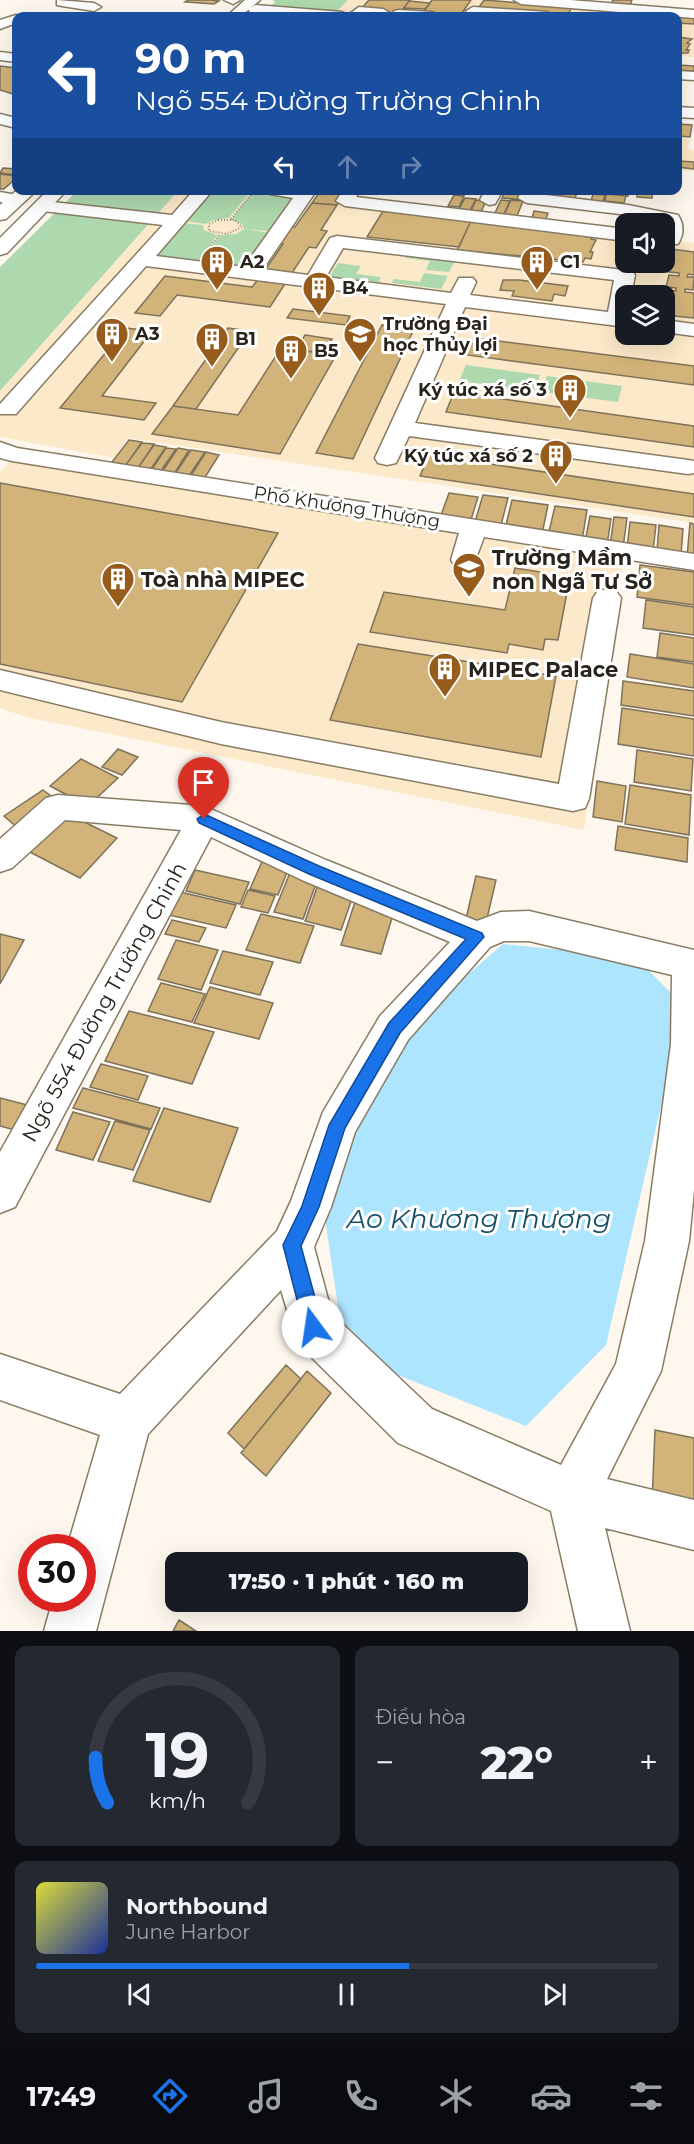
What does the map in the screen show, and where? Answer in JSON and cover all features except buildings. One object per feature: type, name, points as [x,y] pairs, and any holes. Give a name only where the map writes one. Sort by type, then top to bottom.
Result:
[{"type":"street","points":[[60,1],[95,9],[107,0]]},
{"type":"street","points":[[347,12],[360,0]]},
{"type":"street","points":[[529,0],[603,3],[677,12]]},
{"type":"street","points":[[233,12],[253,5],[310,12]]},
{"type":"street","points":[[475,9],[508,12]]},
{"type":"street","points":[[0,249],[53,195]]},
{"type":"street","points":[[8,409],[144,260],[199,195]]},
{"type":"street","points":[[250,273],[304,195]]},
{"type":"street","points":[[349,195],[345,201],[442,204]]},
{"type":"street","points":[[410,195],[442,204],[615,233]]},
{"type":"street","points":[[528,195],[527,198],[586,198],[642,213]]},
{"type":"street","points":[[628,210],[632,195]]},
{"type":"street","points":[[0,215],[15,196]]},
{"type":"street","points":[[42,206],[176,221]]},
{"type":"street","points":[[675,241],[694,242]]},
{"type":"street","points":[[314,281],[337,242],[625,275],[624,285]]},
{"type":"street","points":[[387,458],[403,428],[475,258]]},
{"type":"street","points":[[144,260],[615,319]]},
{"type":"street","points":[[675,327],[694,330]]},
{"type":"street","points":[[403,428],[688,467]]},
{"type":"street","name":"Phố Khương Thượng","points":[[0,449],[12,454],[694,562]]},
{"type":"street","points":[[464,560],[474,527]]},
{"type":"street","points":[[0,680],[221,733],[573,799],[607,598]]},
{"type":"street","points":[[0,859],[58,807],[204,819],[314,870],[477,937]]},
{"type":"street","name":"Ngõ 554 Đường Trường Chinh","points":[[0,1193],[204,819]]},
{"type":"street","points":[[96,1536],[128,1421],[292,1245],[310,1207],[337,1125],[394,1028],[477,937],[501,927],[529,926],[692,964],[690,1044],[668,1241],[638,1371],[572,1495],[604,1631]]},
{"type":"street","points":[[292,1245],[313,1327],[415,1426],[572,1495],[694,1525]]},
{"type":"street","points":[[0,1377],[128,1421]]},
{"type":"street","points":[[70,1631],[75,1612]]},
{"type":"path","points":[[231,220],[242,224],[241,229],[222,234],[207,228],[213,222],[231,220],[250,195]]},
{"type":"shaded area","points":[[348,0],[493,0],[654,12],[336,12]]},
{"type":"shaded area","points":[[682,14],[694,15],[694,57],[682,56]]},
{"type":"shaded area","points":[[682,138],[690,139],[688,149],[694,150],[694,171],[682,170]]},
{"type":"shaded area","name":"Trường Đại học Thủy lợi","points":[[174,195],[344,195],[340,202],[615,234],[615,273],[675,273],[675,241],[694,243],[694,523],[128,438],[114,458],[0,437],[0,391]]},
{"type":"shaded area","points":[[13,458],[624,556],[584,830],[26,717],[0,708],[0,472]]},
{"type":"green space","points":[[273,0],[348,0],[336,12],[264,12],[275,2]]},
{"type":"green space","points":[[73,195],[174,195],[0,391],[0,267]]},
{"type":"green space","points":[[208,195],[247,195],[229,218],[213,220],[206,224],[185,221]]},
{"type":"green space","points":[[250,195],[294,197],[268,231],[247,229],[269,233],[245,269],[153,257],[182,223],[203,225],[204,230],[217,235],[204,255],[220,235],[236,234],[244,229],[242,224],[231,220]]},
{"type":"green space","points":[[408,254],[455,260],[449,272],[426,270],[430,261],[405,258]]},
{"type":"green space","points":[[338,263],[361,266],[356,274],[381,277],[379,282],[330,276]]},
{"type":"green space","points":[[424,273],[448,276],[441,289],[392,283],[394,279],[420,282]]},
{"type":"green space","points":[[466,365],[540,375],[534,391],[459,381]]},
{"type":"green space","points":[[547,376],[622,386],[618,402],[541,392]]},
{"type":"water","name":"Ao Khương Thượng","points":[[503,944],[635,957],[684,1006],[606,1345],[526,1426],[345,1354],[321,1191],[409,1025]]},
{"type":"place","name":"A2","points":[[217,291]]},
{"type":"place","name":"C1","points":[[537,291]]},
{"type":"place","name":"B4","points":[[319,317]]},
{"type":"place","name":"A3","points":[[112,363]]},
{"type":"place","name":"Trường Đại học Thủy lợi","points":[[360,363]]},
{"type":"place","name":"B1","points":[[212,368]]},
{"type":"place","name":"B5","points":[[291,380]]},
{"type":"place","name":"Ký túc xá số 3","points":[[570,419]]},
{"type":"place","name":"Ký túc xá số 2","points":[[556,485]]},
{"type":"place","name":"Trường Mầm non Ngã Tư Sở","points":[[469,598]]},
{"type":"place","name":"Toà nhà MIPEC","points":[[118,608]]},
{"type":"place","name":"MIPEC Palace","points":[[445,698]]},
{"type":"route","points":[[204,819],[314,870],[477,937],[394,1028],[337,1125],[310,1207],[292,1245],[313,1327]]}]
